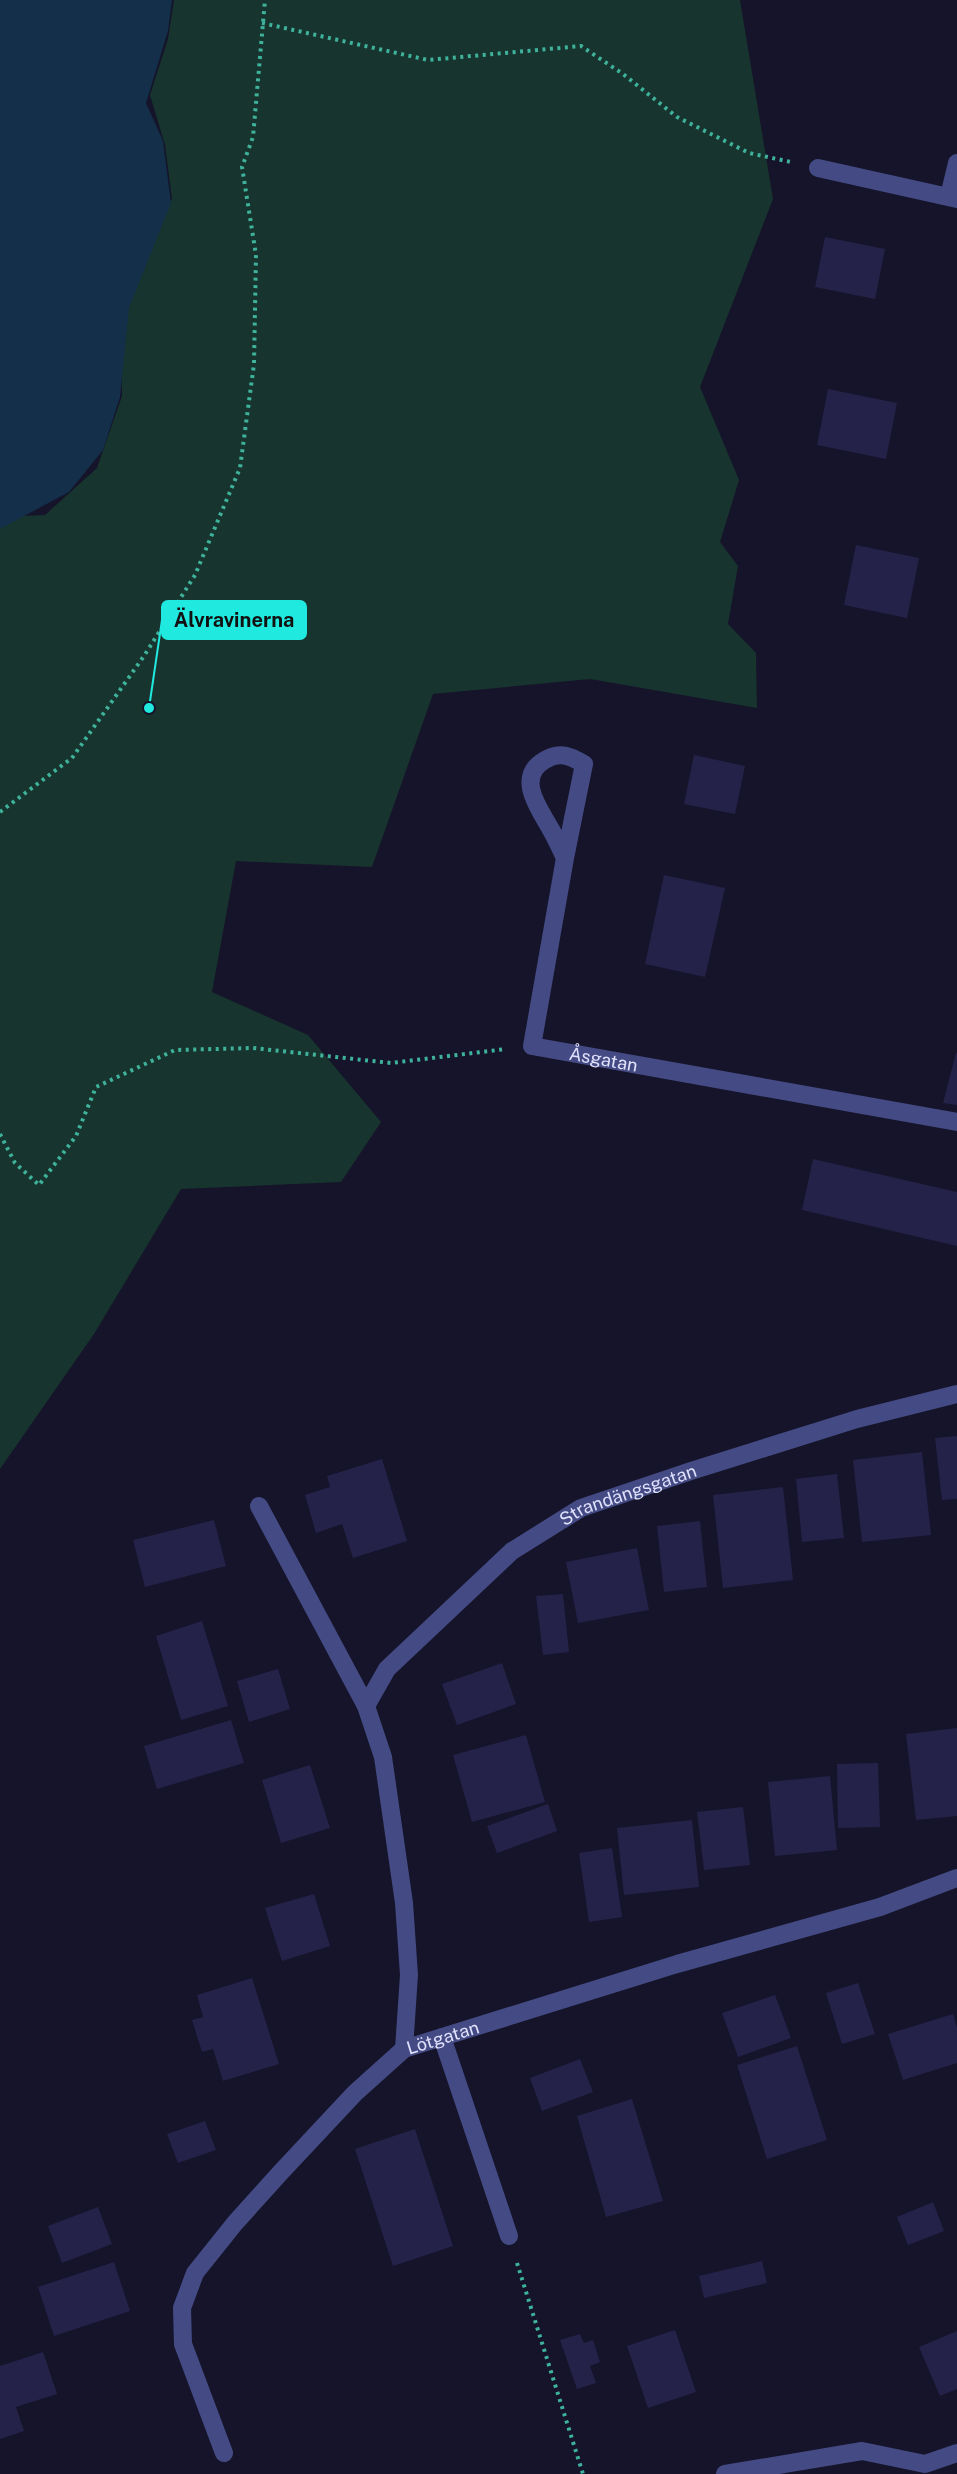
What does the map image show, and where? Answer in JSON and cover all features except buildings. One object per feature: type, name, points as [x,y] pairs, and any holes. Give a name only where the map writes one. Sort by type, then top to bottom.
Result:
[{"type":"street","points":[[818,168],[953,198],[957,163]]},
{"type":"street","points":[[532,1046],[584,764],[568,755],[552,756],[539,763],[530,779],[533,801],[551,829],[565,858]]},
{"type":"street","name":"Åsgatan","points":[[532,1046],[957,1122]]},
{"type":"street","name":"Strandängsgatan","points":[[366,1706],[387,1669],[512,1551],[581,1508],[857,1419],[957,1394]]},
{"type":"street","points":[[259,1506],[366,1706],[383,1757],[404,1903],[409,1975],[404,2049]]},
{"type":"street","name":"Lötgatan","points":[[224,2453],[183,2344],[182,2308],[195,2273],[235,2223],[281,2172],[355,2093],[404,2049],[677,1964],[880,1906],[957,1878]]},
{"type":"street","points":[[442,2037],[509,2236]]},
{"type":"street","points":[[724,2474],[862,2451],[926,2471],[957,2453]]},
{"type":"path","points":[[0,812],[72,758],[144,656],[195,575],[240,468],[254,364],[256,255],[242,167],[253,137],[264,0]]},
{"type":"path","points":[[262,24],[428,60],[581,46],[623,74],[677,117],[749,153],[818,168]]},
{"type":"path","points":[[0,1134],[15,1163],[39,1185],[76,1136],[96,1087],[175,1050],[253,1048],[392,1063],[532,1046]]},
{"type":"path","points":[[509,2236],[583,2474]]},
{"type":"green space","points":[[174,0],[740,0],[773,199],[700,387],[739,480],[720,542],[738,566],[728,624],[756,653],[757,708],[590,679],[433,694],[372,867],[236,861],[212,992],[308,1035],[381,1122],[341,1182],[181,1189],[94,1334],[0,1469],[0,517],[45,515],[97,468],[122,396],[121,323],[136,271],[172,199],[165,145],[150,95],[168,39]]},
{"type":"water","points":[[0,0],[172,0],[168,31],[146,103],[163,141],[171,203],[129,308],[120,397],[103,450],[69,492],[0,529]]},
{"type":"place","name":"Älvravinerna","points":[[149,708]]}]
